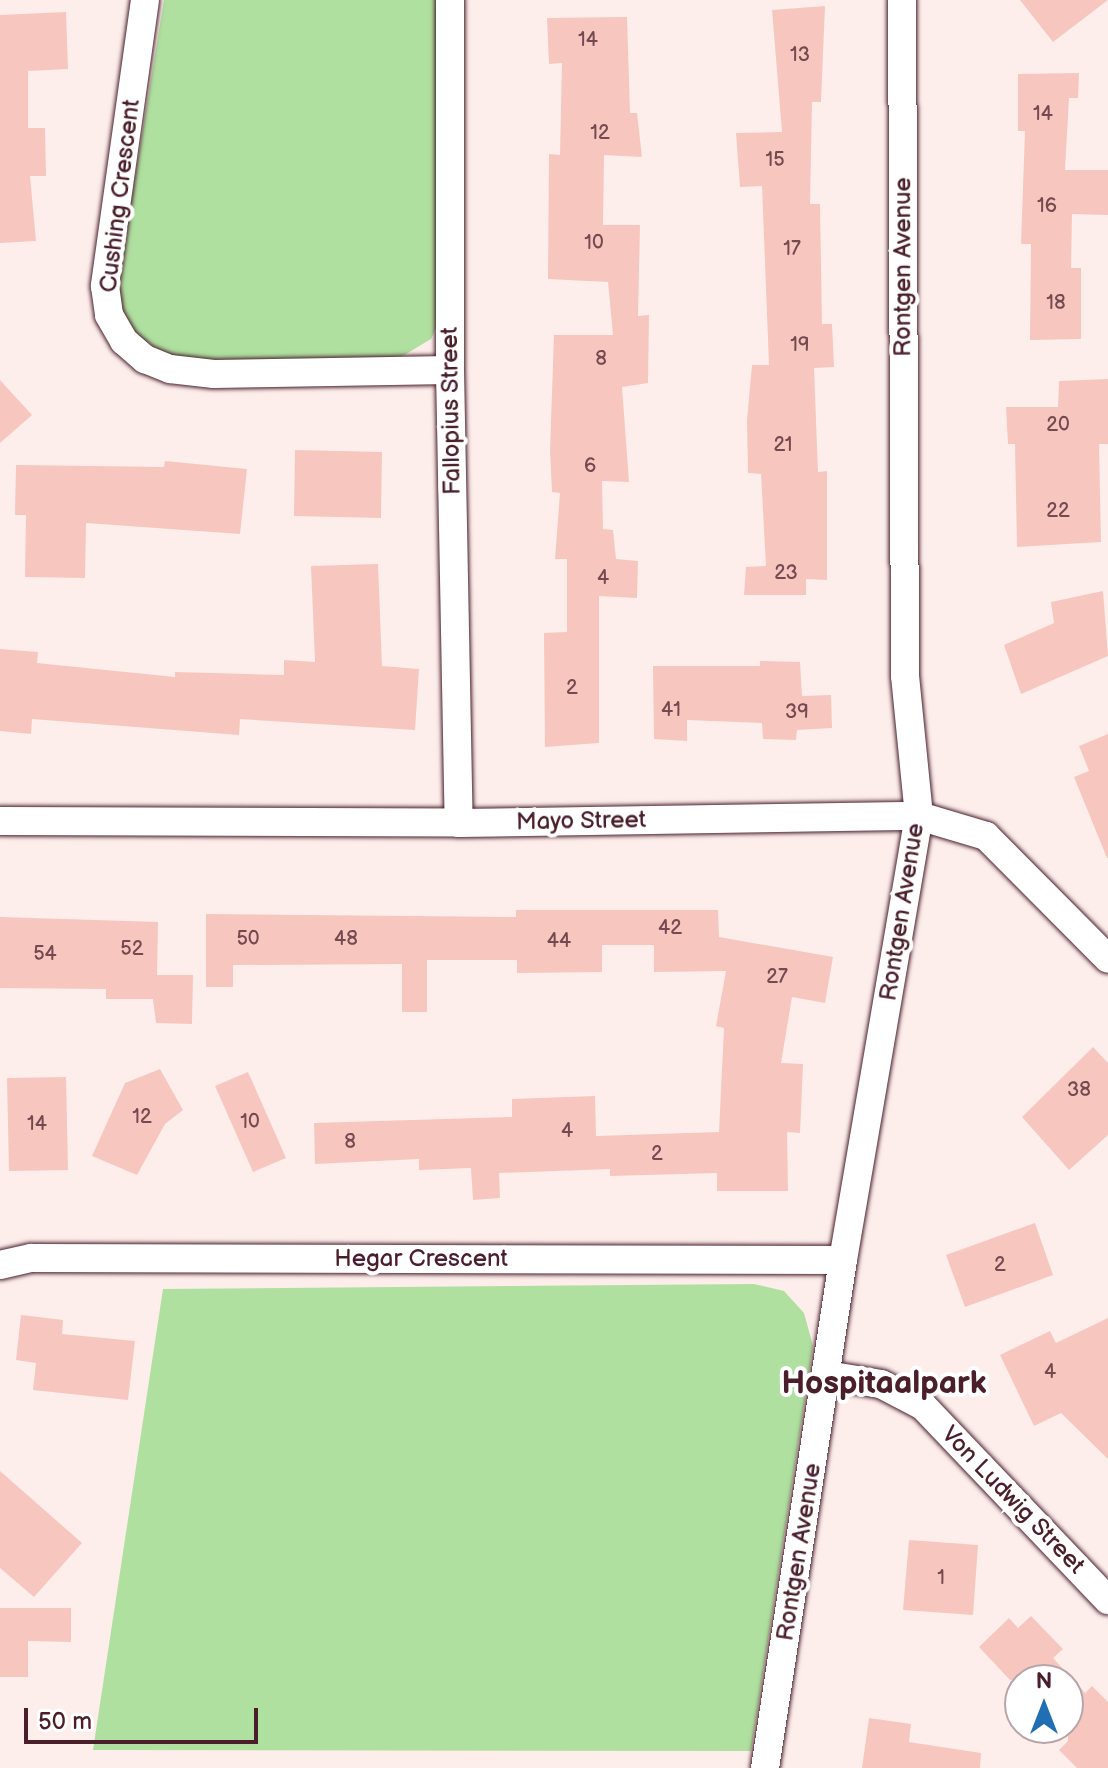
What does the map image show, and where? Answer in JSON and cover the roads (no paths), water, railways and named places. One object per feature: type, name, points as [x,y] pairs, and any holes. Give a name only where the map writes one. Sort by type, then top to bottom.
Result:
[{"type":"street","name":"Cushing Crescent","points":[[145,0],[105,286],[109,315],[124,341],[145,359],[170,369],[214,374],[450,370]]},
{"type":"street","name":"Fallopius Street","points":[[450,0],[450,370],[459,823]]},
{"type":"street","name":"Rontgen Avenue","points":[[765,1768],[843,1260],[919,816],[905,676],[902,0]]},
{"type":"street","name":"Mayo Street","points":[[0,821],[459,823],[919,816],[986,836],[1108,959]]},
{"type":"street","name":"Hegar Crescent","points":[[0,1265],[31,1258],[843,1260]]},
{"type":"street","name":"Von Ludwig Street","points":[[827,1375],[881,1384],[923,1406],[1108,1600]]},
{"type":"district","name":"Hospitaalpark","points":[[884,1384]]}]
